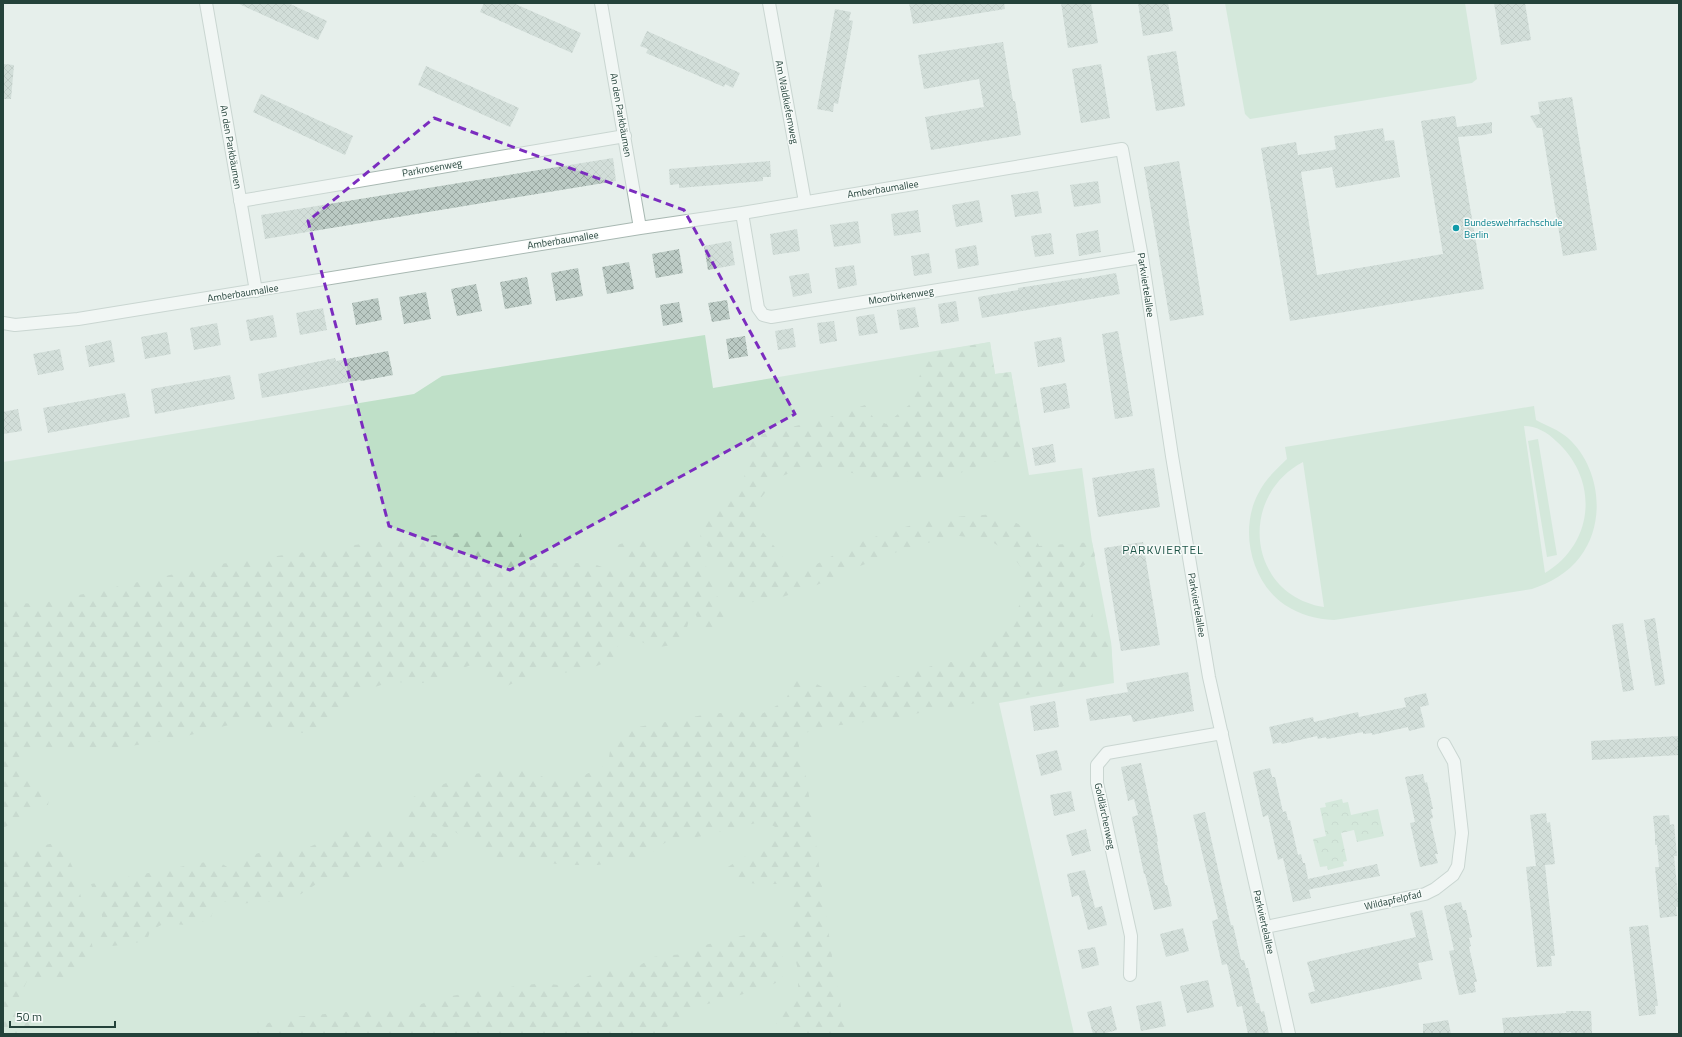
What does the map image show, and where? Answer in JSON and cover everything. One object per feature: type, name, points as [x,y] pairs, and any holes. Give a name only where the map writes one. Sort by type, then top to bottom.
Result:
[{"type":"street","name":"An den Parkbäumen","points":[[206,3],[256,290]]},
{"type":"street","name":"An den Parkbäumen","points":[[601,3],[640,228]]},
{"type":"street","name":"Am Waldkiefernweg","points":[[769,3],[805,202]]},
{"type":"street","name":"Parkrosenweg","points":[[240,201],[625,136]]},
{"type":"street","name":"Amberbaumallee","points":[[3,323],[15,325],[78,320],[640,228],[742,213],[1122,149]]},
{"type":"street","name":"Parkviertelallee","points":[[1122,149],[1142,257],[1158,367],[1206,654],[1222,733],[1289,1034]]},
{"type":"street","name":"Moorbirkenweg","points":[[742,213],[758,308],[763,315],[771,317],[1142,257]]},
{"type":"street","name":"Goldlärchenweg","points":[[1130,975],[1131,936],[1097,783],[1097,765],[1107,753],[1222,733]]},
{"type":"street","name":"Wildapfelpfad","points":[[1266,928],[1425,894],[1435,889],[1453,875],[1458,866],[1462,834],[1454,762],[1444,744]]},
{"type":"highlighted area","points":[[434,118],[684,210],[795,414],[510,570],[389,526],[308,221]]},
{"type":"green space","points":[[1225,3],[1465,3],[1477,79],[1472,83],[1250,119],[1245,114]]},
{"type":"green space","points":[[705,335],[713,388],[990,342],[995,374],[1011,372],[1029,475],[1082,468],[1092,542],[1111,642],[1114,683],[999,703],[1074,1034],[3,1034],[3,462],[414,394],[442,376]]},
{"type":"green space","points":[[990,342],[995,374],[1011,372],[1025,456],[982,464],[953,476],[914,482],[870,477],[825,467],[799,470],[776,478],[761,498],[758,512],[761,530],[783,557],[787,573],[815,565],[855,544],[897,529],[940,518],[996,514],[1032,530],[1039,546],[1092,542],[1095,556],[1082,567],[1097,634],[1111,642],[1112,656],[1057,690],[933,710],[896,718],[817,728],[797,737],[807,782],[832,956],[846,1034],[807,1034],[800,1030],[787,1032],[776,1023],[778,1011],[794,1003],[798,987],[798,970],[791,941],[790,890],[777,884],[758,884],[734,881],[723,870],[744,857],[762,852],[771,846],[779,829],[764,821],[703,836],[666,842],[647,856],[598,865],[563,865],[525,859],[490,857],[454,831],[430,821],[410,818],[404,814],[411,798],[465,775],[522,768],[548,779],[580,777],[608,764],[611,744],[638,727],[703,715],[738,711],[756,717],[785,701],[798,674],[826,689],[859,688],[945,662],[961,662],[1001,637],[1016,614],[1024,592],[1023,570],[1010,553],[989,540],[959,536],[913,546],[860,566],[810,588],[776,599],[739,604],[728,593],[725,567],[701,539],[698,520],[744,483],[747,438],[824,419],[865,405],[873,417],[886,424],[909,405],[928,353]]},
{"type":"green space","points":[[1534,406],[1536,420],[1557,430],[1568,438],[1579,450],[1587,464],[1593,479],[1596,495],[1597,512],[1594,528],[1589,543],[1580,557],[1570,568],[1558,577],[1532,589],[1334,620],[1309,616],[1285,605],[1273,595],[1264,583],[1257,569],[1249,539],[1249,523],[1252,508],[1264,484],[1287,459],[1285,447]],"holes":[[[1524,426],[1533,427],[1549,435],[1570,456],[1579,473],[1585,492],[1585,510],[1582,528],[1574,545],[1562,560],[1545,573]],[[1303,462],[1324,607],[1299,599],[1279,584],[1267,565],[1260,543],[1261,520],[1268,498],[1282,478]]]},
{"type":"green space","points":[[1538,439],[1557,555],[1547,557],[1528,441]]},
{"type":"green space","points":[[519,528],[530,563],[591,563],[613,571],[630,574],[633,567],[617,557],[614,546],[639,538],[657,544],[672,553],[683,536],[697,546],[709,573],[716,595],[733,614],[722,629],[703,636],[696,615],[690,616],[683,643],[654,648],[628,635],[619,640],[616,658],[587,670],[562,673],[548,666],[534,667],[526,677],[507,686],[479,662],[423,683],[390,682],[363,691],[346,707],[312,734],[272,729],[248,720],[175,739],[99,751],[34,746],[19,765],[28,778],[50,791],[48,805],[30,807],[26,816],[3,828],[3,595],[21,603],[38,604],[220,564],[411,537]]},
{"type":"green space","points":[[1342,799],[1343,803],[1348,802],[1351,815],[1378,809],[1384,836],[1357,842],[1354,830],[1341,833],[1347,861],[1343,862],[1344,866],[1328,870],[1327,866],[1320,867],[1313,839],[1326,836],[1320,808],[1326,807],[1325,803]]},
{"type":"green space","points":[[390,827],[419,828],[449,839],[447,855],[438,864],[412,860],[398,871],[372,867],[358,877],[327,877],[301,894],[277,901],[236,904],[217,900],[210,920],[185,925],[165,923],[150,931],[147,941],[113,946],[100,940],[102,916],[91,884],[216,860],[232,870],[239,867],[240,859],[281,846],[296,853],[345,831]]},
{"type":"green space","points":[[60,842],[73,868],[89,926],[94,956],[71,972],[64,979],[48,975],[27,981],[17,1002],[37,1034],[3,1034],[3,853]]},
{"type":"green space","points":[[761,931],[776,938],[785,962],[782,980],[765,988],[697,1007],[674,1020],[660,1034],[243,1034],[250,1029],[283,1018],[394,1009],[416,1006],[435,999],[484,990],[543,983],[573,987],[586,977],[600,971],[631,971],[653,957],[683,954],[701,946]]},
{"type":"building","points":[[237,3],[288,3],[327,21],[318,40]]},
{"type":"building","points":[[484,3],[513,3],[581,33],[572,53],[480,12]]},
{"type":"building","points":[[909,3],[1004,3],[1005,9],[913,24]]},
{"type":"building","points":[[1061,3],[1091,3],[1098,43],[1068,48]]},
{"type":"building","points":[[1138,3],[1168,3],[1173,31],[1143,36]]},
{"type":"building","points":[[1494,3],[1525,3],[1531,40],[1501,45]]},
{"type":"building","points":[[835,9],[851,12],[849,20],[853,21],[838,104],[834,103],[833,112],[817,109]]},
{"type":"building","points":[[647,31],[740,73],[733,88],[725,84],[724,87],[646,53],[648,49],[640,46]]},
{"type":"building","points":[[1003,42],[1013,101],[1015,101],[1021,135],[931,150],[925,117],[984,107],[979,79],[924,89],[918,55]]},
{"type":"building","points":[[1176,51],[1185,106],[1156,111],[1147,56]]},
{"type":"building","points":[[3,64],[14,65],[11,99],[3,99]]},
{"type":"building","points":[[1101,64],[1110,118],[1081,123],[1072,69]]},
{"type":"building","points":[[426,66],[519,108],[510,127],[418,85]]},
{"type":"building","points":[[261,94],[353,136],[345,155],[253,112]]},
{"type":"building","points":[[1572,97],[1597,250],[1563,256],[1542,128],[1537,128],[1530,116],[1540,114],[1538,102]]},
{"type":"building","name":"Bundeswehrfachschule Berlin","points":[[1455,116],[1457,127],[1492,122],[1492,133],[1458,137],[1484,289],[1290,321],[1261,148],[1296,142],[1298,155],[1333,150],[1336,149],[1334,136],[1383,128],[1385,141],[1394,140],[1400,177],[1336,188],[1332,167],[1301,172],[1317,275],[1443,254],[1421,121]]},
{"type":"building","points":[[613,158],[616,181],[265,239],[261,215]]},
{"type":"building","points":[[770,161],[771,177],[763,177],[763,181],[679,188],[679,184],[670,185],[669,169]]},
{"type":"building","points":[[1179,161],[1204,315],[1170,321],[1144,167]]},
{"type":"building","points":[[1098,181],[1101,203],[1074,207],[1070,185]]},
{"type":"building","points":[[1038,191],[1042,213],[1015,217],[1011,195]]},
{"type":"building","points":[[979,200],[983,222],[956,227],[952,205]]},
{"type":"building","points":[[918,210],[921,232],[894,236],[891,214]]},
{"type":"building","points":[[858,221],[861,243],[834,247],[830,225]]},
{"type":"building","points":[[797,229],[800,251],[773,255],[770,234]]},
{"type":"building","points":[[1098,230],[1101,252],[1079,256],[1076,234]]},
{"type":"building","points":[[1051,233],[1054,254],[1035,257],[1031,236]]},
{"type":"building","points":[[731,241],[735,265],[708,270],[704,246]]},
{"type":"building","points":[[976,245],[979,265],[958,269],[955,249]]},
{"type":"building","points":[[679,249],[683,273],[656,278],[652,254]]},
{"type":"building","points":[[929,253],[932,273],[914,276],[911,256]]},
{"type":"building","points":[[629,262],[634,289],[607,294],[602,267]]},
{"type":"building","points":[[854,265],[857,285],[838,289],[835,268]]},
{"type":"building","points":[[578,268],[583,296],[556,301],[551,273]]},
{"type":"building","points":[[809,273],[812,293],[793,297],[789,276]]},
{"type":"building","points":[[1116,273],[1120,294],[982,318],[978,297],[1018,290],[1018,288]]},
{"type":"building","points":[[527,277],[532,304],[505,309],[500,282]]},
{"type":"building","points":[[476,284],[482,311],[457,316],[451,289]]},
{"type":"building","points":[[426,292],[431,319],[404,324],[399,297]]},
{"type":"building","points":[[378,298],[382,320],[356,325],[352,303]]},
{"type":"building","points":[[727,300],[730,319],[712,322],[708,303]]},
{"type":"building","points":[[956,301],[959,321],[941,324],[938,304]]},
{"type":"building","points":[[679,302],[683,322],[663,326],[660,305]]},
{"type":"building","points":[[915,307],[919,327],[900,330],[897,310]]},
{"type":"building","points":[[323,308],[327,330],[300,335],[296,313]]},
{"type":"building","points":[[874,314],[878,333],[859,336],[856,317]]},
{"type":"building","points":[[273,315],[277,337],[250,341],[246,320]]},
{"type":"building","points":[[834,321],[837,341],[820,344],[817,323]]},
{"type":"building","points":[[217,323],[221,345],[194,350],[190,328]]},
{"type":"building","points":[[793,328],[796,347],[778,350],[775,331]]},
{"type":"building","points":[[1118,331],[1133,416],[1115,419],[1102,334]]},
{"type":"building","points":[[167,332],[171,354],[145,359],[141,337]]},
{"type":"building","points":[[745,336],[748,356],[729,359],[726,339]]},
{"type":"building","points":[[1061,337],[1065,362],[1038,367],[1034,342]]},
{"type":"building","points":[[111,340],[115,362],[89,367],[85,346]]},
{"type":"building","points":[[60,349],[64,370],[38,375],[33,354]]},
{"type":"building","points":[[388,351],[393,375],[262,398],[258,374],[335,358],[336,361]]},
{"type":"building","points":[[230,375],[235,399],[155,414],[151,389]]},
{"type":"building","points":[[1066,383],[1070,408],[1044,413],[1040,388]]},
{"type":"building","points":[[125,393],[130,417],[48,433],[43,408]]},
{"type":"building","points":[[18,409],[22,431],[3,434],[3,412]]},
{"type":"building","points":[[1053,444],[1056,462],[1035,466],[1032,448]]},
{"type":"building","points":[[1154,468],[1160,507],[1098,517],[1092,478]]},
{"type":"building","points":[[1143,542],[1160,645],[1121,651],[1104,548]]},
{"type":"building","points":[[1655,618],[1665,684],[1655,686],[1644,620]]},
{"type":"building","points":[[1623,623],[1634,690],[1623,692],[1612,625]]},
{"type":"building","points":[[1188,672],[1194,711],[1133,722],[1131,715],[1090,721],[1086,699],[1128,692],[1126,683]]},
{"type":"building","points":[[1426,693],[1429,705],[1420,707],[1425,727],[1409,731],[1408,727],[1372,735],[1372,733],[1363,734],[1363,732],[1327,739],[1326,737],[1318,739],[1317,736],[1282,744],[1281,742],[1273,744],[1269,727],[1313,717],[1314,722],[1358,712],[1359,717],[1406,707],[1404,698]]},
{"type":"building","points":[[1055,701],[1059,727],[1034,731],[1030,706]]},
{"type":"building","points":[[1679,736],[1679,755],[1592,760],[1591,741]]},
{"type":"building","points":[[1057,750],[1062,770],[1041,776],[1036,755]]},
{"type":"building","points":[[1141,763],[1158,841],[1165,885],[1167,885],[1172,906],[1154,910],[1144,874],[1132,817],[1138,815],[1134,799],[1128,801],[1121,767]]},
{"type":"building","points":[[1270,768],[1272,777],[1275,777],[1283,812],[1286,811],[1288,820],[1290,820],[1298,855],[1301,854],[1303,863],[1305,863],[1308,879],[1377,864],[1380,876],[1311,889],[1309,890],[1311,898],[1293,902],[1283,858],[1278,860],[1268,815],[1263,817],[1253,772]]},
{"type":"building","points":[[1423,774],[1425,783],[1427,782],[1433,809],[1431,809],[1433,818],[1430,819],[1438,854],[1435,854],[1438,863],[1420,867],[1410,823],[1415,822],[1405,777]]},
{"type":"building","points":[[1071,791],[1075,811],[1054,816],[1050,795]]},
{"type":"building","points":[[1205,812],[1229,917],[1231,925],[1233,925],[1241,960],[1244,960],[1246,968],[1248,968],[1256,1003],[1259,1003],[1261,1012],[1264,1011],[1269,1034],[1248,1034],[1242,1006],[1237,1007],[1227,964],[1222,965],[1212,921],[1218,919],[1193,815]]},
{"type":"building","points":[[1546,813],[1547,823],[1550,822],[1555,864],[1536,866],[1530,815]]},
{"type":"building","points":[[1669,815],[1670,825],[1674,824],[1677,856],[1674,856],[1679,906],[1676,907],[1677,916],[1660,918],[1655,867],[1659,867],[1657,845],[1655,845],[1653,816]]},
{"type":"building","points":[[1086,829],[1091,851],[1072,856],[1066,835]]},
{"type":"building","points":[[1545,865],[1555,956],[1551,956],[1552,966],[1537,967],[1526,867]]},
{"type":"building","points":[[1085,870],[1095,908],[1102,906],[1107,925],[1088,930],[1079,895],[1072,897],[1067,874]]},
{"type":"building","points":[[1461,902],[1463,910],[1466,910],[1472,937],[1469,938],[1471,946],[1469,947],[1477,982],[1474,982],[1476,992],[1459,995],[1449,951],[1454,950],[1444,906]]},
{"type":"building","points":[[1422,910],[1433,960],[1418,963],[1422,979],[1311,1004],[1308,993],[1315,991],[1307,962],[1416,937],[1410,913]]},
{"type":"building","points":[[1648,925],[1658,1006],[1655,1006],[1656,1014],[1639,1016],[1629,927]]},
{"type":"building","points":[[1183,928],[1189,951],[1166,957],[1160,934]]},
{"type":"building","points":[[1095,947],[1099,965],[1082,969],[1078,950]]},
{"type":"building","points":[[1208,980],[1214,1007],[1187,1013],[1180,986]]},
{"type":"building","points":[[1161,1001],[1166,1026],[1141,1031],[1136,1006]]},
{"type":"building","points":[[1111,1006],[1117,1030],[1102,1034],[1093,1034],[1087,1012]]},
{"type":"building","points":[[1566,1011],[1591,1011],[1592,1034],[1572,1034],[1571,1032],[1548,1034],[1504,1034],[1502,1018],[1566,1013]]},
{"type":"building","points":[[1448,1020],[1451,1034],[1423,1034],[1423,1024]]},
{"type":"place","name":"Bundeswehrfachschule Berlin","points":[[1456,228]]},
{"type":"district","name":"PARKVIERTEL","points":[[1163,549]]}]
